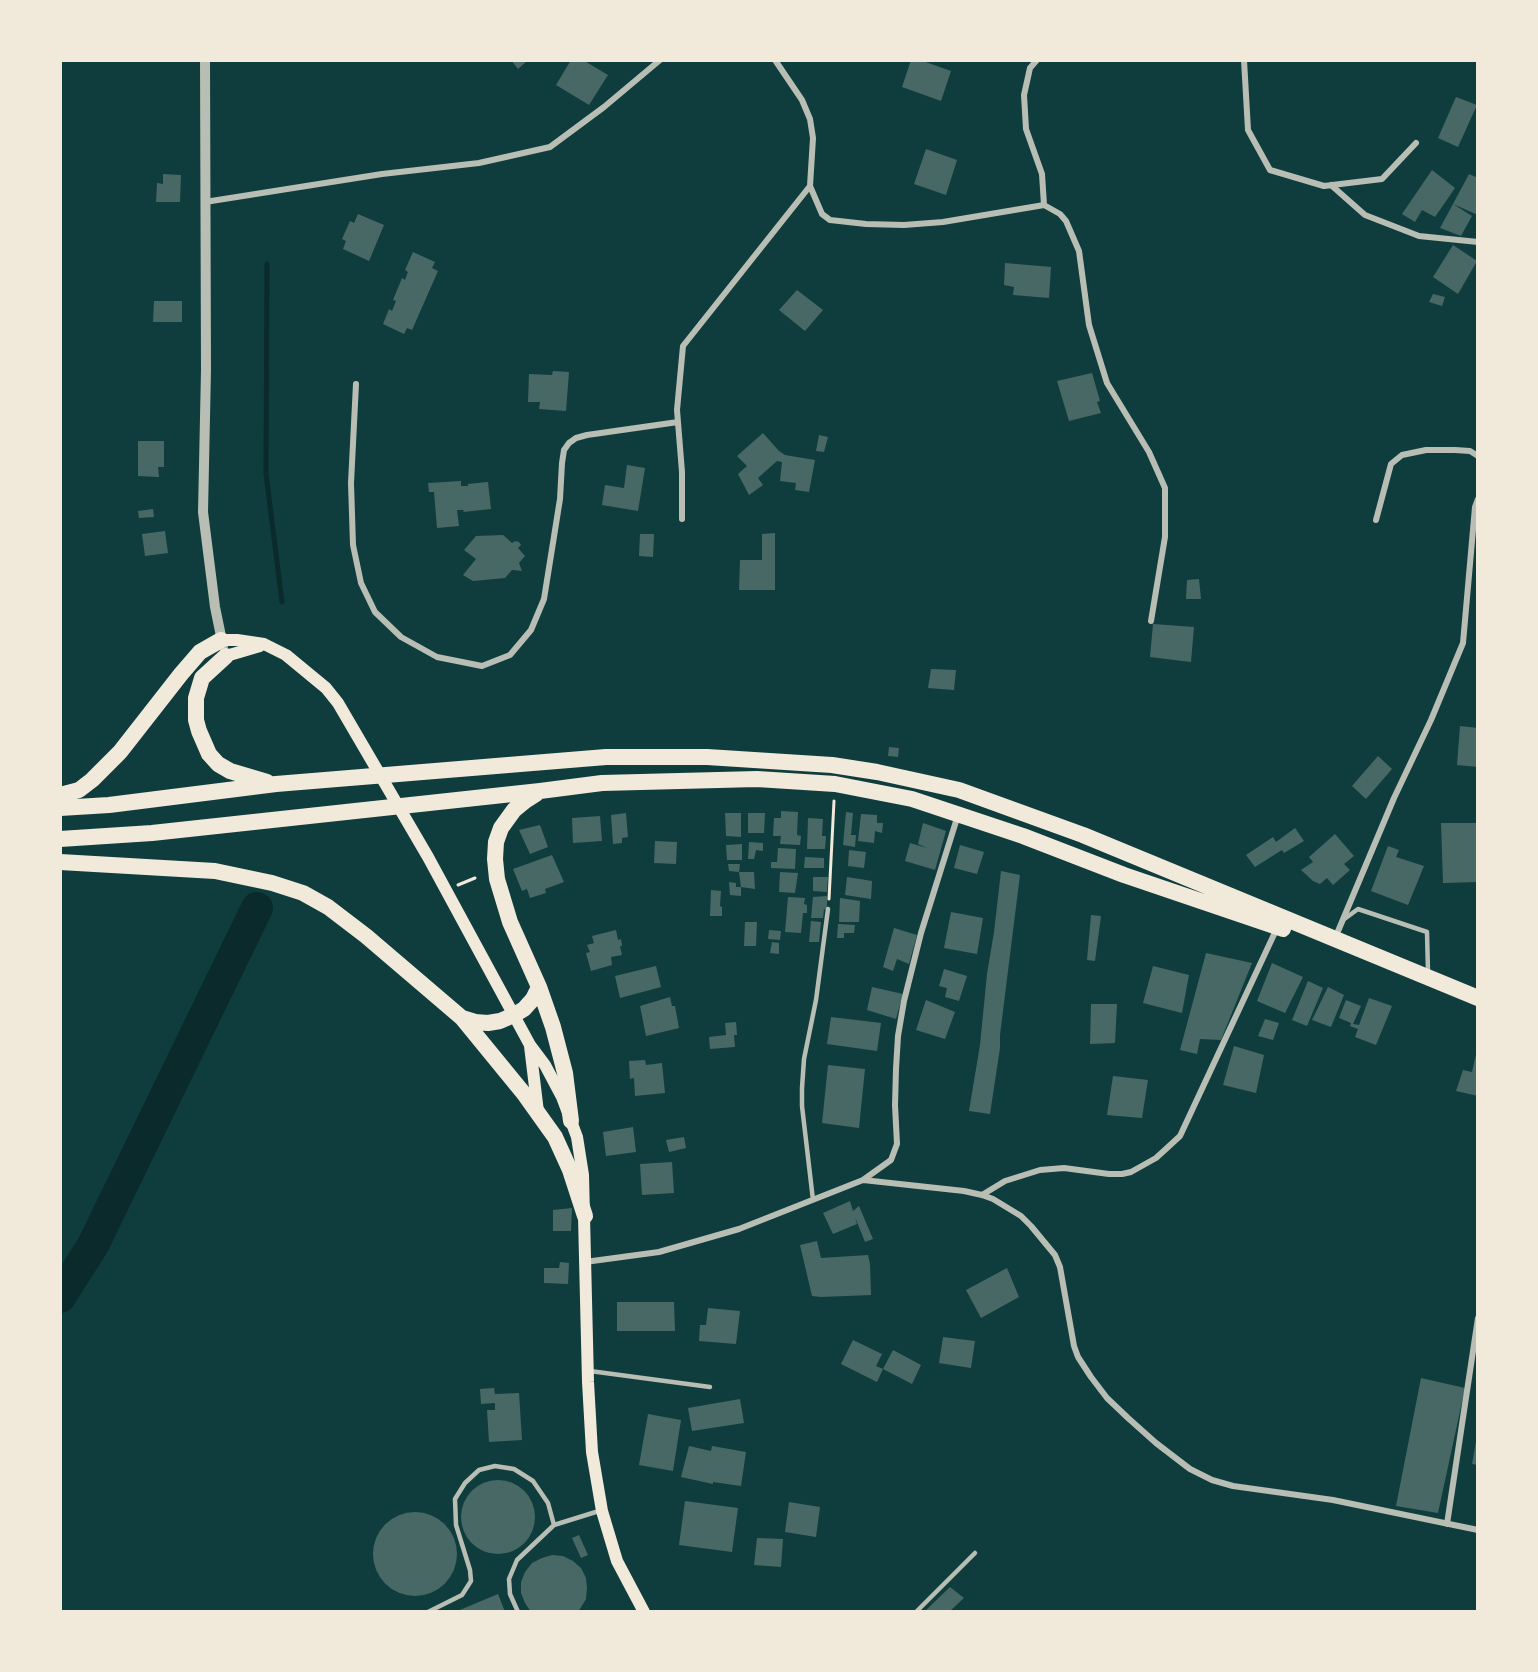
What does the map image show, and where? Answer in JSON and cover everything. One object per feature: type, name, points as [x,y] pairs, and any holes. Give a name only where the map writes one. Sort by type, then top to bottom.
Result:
[{"type":"highway","points":[[223,648],[202,678],[196,699],[196,720],[202,741],[218,764],[230,771],[276,784]]},
{"type":"highway","points":[[60,795],[79,790],[120,752],[200,652],[223,648]]},
{"type":"highway","points":[[60,808],[109,805],[276,784],[606,757],[707,758],[832,765],[877,772],[969,794],[1083,834],[1478,998]]},
{"type":"highway","points":[[60,839],[152,833],[602,783],[757,779],[835,784],[912,798],[1023,836],[1124,875],[1277,927],[1478,1008]]},
{"type":"highway","points":[[540,791],[514,810],[501,828],[496,842],[495,859],[497,879],[506,911],[539,987],[553,1027],[565,1073],[571,1121]]},
{"type":"highway","points":[[60,862],[215,871],[303,892],[328,907],[366,936],[462,1018],[502,1065],[563,1151],[585,1216]]},
{"type":"highway","points":[[462,1018],[488,1023],[501,1021],[524,1009],[539,987]]},
{"type":"main road","points":[[223,648],[264,644],[286,655],[326,688],[338,703],[428,858],[530,1045],[554,1080],[577,1137],[583,1175],[587,1371],[592,1452],[602,1511],[617,1561],[644,1612]]},
{"type":"main road","points":[[530,1045],[538,1113]]},
{"type":"street","points":[[205,60],[206,370],[203,512],[214,607],[223,648]]},
{"type":"street","points":[[205,201],[382,174],[478,163],[550,147],[604,107],[660,60]]},
{"type":"street","points":[[775,60],[802,100],[810,119],[813,138],[810,186],[822,214],[830,220],[904,225],[943,222],[1044,205],[1060,214],[1066,221],[1079,250],[1089,325],[1107,383],[1149,453],[1165,488],[1165,537],[1151,621]]},
{"type":"street","points":[[1037,60],[1030,68],[1024,95],[1026,129],[1042,174],[1044,205]]},
{"type":"street","points":[[1244,60],[1248,130],[1270,170],[1324,186],[1382,179],[1416,143]]},
{"type":"street","points":[[1331,185],[1365,215],[1419,236],[1478,242]]},
{"type":"street","points":[[682,519],[682,472],[677,410],[683,346],[810,186]]},
{"type":"street","points":[[356,384],[351,483],[352,545],[361,583],[375,612],[400,637],[437,657],[482,666],[510,655],[531,630],[544,599],[560,499],[564,450],[576,438],[587,435],[678,423]]},
{"type":"street","points":[[1376,520],[1390,464],[1402,455],[1426,450],[1455,450],[1470,452],[1478,456]]},
{"type":"street","points":[[1335,939],[1394,798],[1431,720],[1463,643],[1475,507],[1478,500]]},
{"type":"street","points":[[584,1262],[659,1252],[740,1229],[863,1180],[891,1160],[897,1144],[896,1070],[898,1036],[904,1002],[921,933],[958,815]]},
{"type":"street","points":[[982,1195],[1005,1181],[1040,1170],[1064,1168],[1122,1174],[1131,1172],[1156,1158],[1180,1136],[1277,927]]},
{"type":"street","points":[[863,1180],[982,1195],[1000,1202],[1021,1216],[1054,1255],[1060,1267],[1074,1346],[1091,1377],[1107,1398],[1128,1418],[1190,1469],[1212,1480],[1233,1486],[1333,1500],[1478,1530]]},
{"type":"street","points":[[1448,1524],[1478,1318]]},
{"type":"lane","points":[[813,1200],[802,1088],[804,1059],[818,989],[828,909]]},
{"type":"lane","points":[[1343,920],[1358,909],[1427,932],[1428,978]]},
{"type":"lane","points":[[587,1371],[710,1387]]},
{"type":"lane","points":[[428,1612],[462,1595],[471,1581],[470,1570],[456,1525],[455,1499],[465,1483],[479,1470],[495,1466],[514,1469],[533,1481],[548,1503],[554,1525]]},
{"type":"lane","points":[[518,1612],[510,1594],[509,1579],[517,1560],[554,1525],[602,1511]]},
{"type":"lane","points":[[916,1612],[975,1553]]},
{"type":"path","points":[[828,909],[835,784]]},
{"type":"building","points":[[511,60],[528,60],[518,69]]},
{"type":"building","points":[[571,60],[583,60],[608,75],[589,105],[556,85]]},
{"type":"building","points":[[911,60],[920,60],[951,71],[941,101],[902,87]]},
{"type":"building","points":[[1456,97],[1477,105],[1458,147],[1438,138]]},
{"type":"building","points":[[926,149],[957,160],[946,195],[914,184]]},
{"type":"building","points":[[1432,170],[1455,188],[1435,217],[1422,210],[1415,222],[1402,214]]},
{"type":"building","points":[[163,174],[181,175],[180,202],[156,202],[157,183],[163,184]]},
{"type":"building","points":[[1469,174],[1478,178],[1478,215],[1453,204]]},
{"type":"building","points":[[1453,204],[1472,216],[1461,236],[1440,228]]},
{"type":"building","points":[[358,214],[384,225],[369,261],[343,249],[346,241],[342,239],[350,221],[354,223]]},
{"type":"building","points":[[1453,245],[1477,261],[1458,294],[1433,277]]},
{"type":"building","points":[[413,252],[435,262],[432,268],[438,271],[412,330],[407,328],[404,334],[383,324],[389,309],[392,311],[396,301],[393,300],[402,278],[405,280],[408,272],[405,270]]},
{"type":"building","points":[[1005,263],[1051,267],[1049,298],[1013,295],[1014,287],[1004,285]]},
{"type":"building","points":[[797,290],[823,310],[805,331],[779,310]]},
{"type":"building","points":[[1433,294],[1445,297],[1442,306],[1429,302]]},
{"type":"building","points":[[154,301],[182,301],[182,322],[153,322]]},
{"type":"building","points":[[553,371],[569,372],[566,411],[539,409],[540,402],[528,402],[529,374],[552,375]]},
{"type":"building","points":[[1092,373],[1101,413],[1069,421],[1057,381]]},
{"type":"building","points":[[763,433],[785,455],[815,460],[809,492],[795,490],[796,483],[780,481],[782,462],[777,461],[758,478],[763,485],[749,495],[738,474],[747,466],[737,456]]},
{"type":"building","points":[[819,435],[828,437],[824,452],[816,451]]},
{"type":"building","points":[[138,441],[164,441],[164,467],[158,467],[159,477],[138,476]]},
{"type":"building","points":[[627,465],[645,468],[638,511],[602,505],[605,485],[624,488]]},
{"type":"building","points":[[461,481],[461,486],[488,482],[491,509],[463,512],[464,510],[457,510],[459,526],[437,528],[434,492],[429,492],[428,483]]},
{"type":"building","points":[[153,509],[154,517],[139,518],[138,511]]},
{"type":"building","points":[[165,531],[168,553],[145,556],[142,534]]},
{"type":"building","points":[[775,533],[775,590],[739,590],[740,560],[762,560],[762,534]]},
{"type":"building","points":[[640,534],[654,534],[653,557],[639,556]]},
{"type":"building","points":[[503,535],[512,543],[515,541],[521,545],[518,548],[525,556],[519,563],[522,571],[512,570],[505,578],[473,581],[463,575],[476,559],[464,550],[476,536]]},
{"type":"building","points":[[1199,579],[1201,599],[1186,599],[1187,580]]},
{"type":"building","points":[[1153,624],[1194,627],[1191,662],[1150,657]]},
{"type":"building","points":[[931,669],[956,670],[954,690],[928,688]]},
{"type":"building","points":[[1460,726],[1478,728],[1478,767],[1457,765]]},
{"type":"building","points":[[889,747],[899,748],[898,757],[888,756]]},
{"type":"building","points":[[1378,756],[1392,769],[1366,799],[1352,786]]},
{"type":"building","points":[[781,811],[798,812],[797,835],[801,836],[800,845],[780,844],[781,836],[773,836],[774,818],[781,818]]},
{"type":"building","points":[[846,812],[853,813],[851,835],[856,835],[855,847],[843,845]]},
{"type":"building","points":[[626,813],[628,837],[622,838],[622,843],[613,844],[611,815]]},
{"type":"building","points":[[725,813],[741,813],[741,837],[726,836]]},
{"type":"building","points":[[748,813],[765,813],[764,833],[748,833]]},
{"type":"building","points":[[861,814],[877,815],[877,823],[883,823],[882,833],[875,831],[874,843],[858,841]]},
{"type":"building","points":[[600,816],[602,841],[573,843],[572,818]]},
{"type":"building","points":[[808,818],[823,819],[822,836],[826,836],[825,849],[807,849]]},
{"type":"building","points":[[923,823],[946,831],[935,870],[905,861],[910,843],[927,848],[918,844]]},
{"type":"building","points":[[1441,823],[1477,823],[1478,882],[1443,883]]},
{"type":"building","points":[[540,825],[548,847],[530,854],[519,830]]},
{"type":"building","points":[[1295,828],[1304,841],[1284,853],[1282,850],[1255,867],[1246,855],[1273,837],[1276,842]]},
{"type":"building","points":[[1335,834],[1354,856],[1344,864],[1350,870],[1333,885],[1327,878],[1320,884],[1301,870],[1313,862],[1309,857]]},
{"type":"building","points":[[655,841],[677,842],[676,864],[654,863]]},
{"type":"building","points":[[749,842],[763,843],[763,851],[756,850],[754,859],[748,859]]},
{"type":"building","points":[[742,844],[742,860],[727,860],[726,845]]},
{"type":"building","points":[[960,845],[984,852],[977,874],[954,868]]},
{"type":"building","points":[[1388,846],[1399,850],[1396,857],[1424,866],[1408,905],[1371,891]]},
{"type":"building","points":[[778,848],[796,849],[795,869],[771,868],[771,862],[777,862]]},
{"type":"building","points":[[849,850],[866,852],[864,868],[848,866]]},
{"type":"building","points":[[552,855],[564,882],[545,889],[546,893],[530,898],[527,889],[522,891],[513,869]]},
{"type":"building","points":[[805,857],[824,858],[824,868],[804,868]]},
{"type":"building","points":[[728,864],[740,864],[739,872],[729,871]]},
{"type":"building","points":[[1001,871],[1020,875],[990,1114],[969,1111],[980,1045]]},
{"type":"building","points":[[739,872],[754,872],[755,889],[741,887]]},
{"type":"building","points":[[780,872],[798,873],[795,893],[779,892]]},
{"type":"building","points":[[813,877],[828,877],[827,892],[813,891]]},
{"type":"building","points":[[847,877],[872,881],[871,899],[845,895]]},
{"type":"building","points":[[729,882],[736,883],[736,887],[741,887],[741,896],[730,895]]},
{"type":"building","points":[[711,890],[721,891],[722,916],[710,916]]},
{"type":"building","points":[[827,896],[827,910],[824,909],[823,918],[811,918],[813,897]]},
{"type":"building","points":[[788,897],[805,898],[807,913],[803,913],[801,933],[785,932]]},
{"type":"building","points":[[840,898],[860,901],[859,922],[839,922]]},
{"type":"building","points":[[951,912],[983,918],[977,954],[944,948]]},
{"type":"building","points":[[1091,915],[1101,916],[1095,961],[1087,960]]},
{"type":"building","points":[[811,921],[821,922],[819,942],[809,942]]},
{"type":"building","points":[[745,922],[757,922],[756,946],[744,946]]},
{"type":"building","points":[[838,924],[855,925],[854,933],[844,933],[844,938],[837,938]]},
{"type":"building","points":[[894,928],[917,935],[909,964],[897,959],[893,971],[883,967]]},
{"type":"building","points":[[616,930],[618,940],[621,939],[622,955],[611,957],[612,965],[591,971],[586,953],[590,952],[587,945],[594,943],[592,936]]},
{"type":"building","points":[[769,930],[781,931],[780,940],[768,939]]},
{"type":"building","points":[[772,942],[779,943],[779,954],[770,953]]},
{"type":"building","points":[[1206,953],[1252,963],[1221,1040],[1200,1039],[1197,1054],[1180,1050]]},
{"type":"building","points":[[1272,963],[1303,977],[1285,1013],[1257,1001]]},
{"type":"building","points":[[656,966],[661,987],[620,998],[615,976]]},
{"type":"building","points":[[1153,966],[1189,975],[1182,1013],[1143,1003]]},
{"type":"building","points":[[944,969],[967,976],[959,1001],[945,997],[947,988],[939,986]]},
{"type":"building","points":[[1308,981],[1323,988],[1307,1026],[1292,1020]]},
{"type":"building","points":[[872,987],[903,994],[896,1019],[867,1010]]},
{"type":"building","points":[[1328,987],[1344,995],[1331,1027],[1312,1020]]},
{"type":"building","points":[[670,997],[672,1006],[675,1006],[679,1028],[646,1036],[640,1006]]},
{"type":"building","points":[[1369,998],[1392,1006],[1376,1045],[1355,1037],[1358,1029],[1339,1018],[1346,1000],[1361,1006],[1353,1024],[1359,1025]]},
{"type":"building","points":[[926,1000],[955,1012],[945,1039],[916,1030]]},
{"type":"building","points":[[1091,1004],[1117,1004],[1115,1043],[1090,1044]]},
{"type":"building","points":[[831,1017],[881,1023],[877,1051],[827,1044]]},
{"type":"building","points":[[1265,1019],[1279,1023],[1273,1040],[1258,1036]]},
{"type":"building","points":[[736,1022],[735,1047],[710,1049],[709,1037],[726,1035],[725,1023]]},
{"type":"building","points":[[1234,1046],[1264,1055],[1256,1093],[1223,1085]]},
{"type":"building","points":[[1477,1050],[1478,1096],[1456,1091],[1463,1070],[1472,1072]]},
{"type":"building","points":[[645,1060],[646,1065],[662,1063],[665,1093],[635,1096],[634,1078],[630,1079],[629,1061]]},
{"type":"building","points":[[828,1065],[865,1069],[859,1128],[822,1123]]},
{"type":"building","points":[[1113,1076],[1148,1080],[1142,1118],[1107,1115]]},
{"type":"building","points":[[633,1127],[636,1152],[606,1156],[603,1132]]},
{"type":"building","points":[[684,1137],[686,1148],[669,1152],[666,1140]]},
{"type":"building","points":[[672,1162],[674,1193],[642,1195],[640,1164]]},
{"type":"building","points":[[850,1201],[853,1211],[859,1206],[873,1239],[865,1242],[855,1217],[857,1224],[833,1234],[823,1213]]},
{"type":"building","points":[[572,1208],[571,1231],[553,1231],[553,1210]]},
{"type":"building","points":[[817,1241],[821,1258],[868,1255],[871,1295],[812,1296],[800,1245]]},
{"type":"building","points":[[560,1262],[569,1263],[568,1284],[544,1283],[544,1268],[559,1268]]},
{"type":"building","points":[[1007,1268],[1019,1297],[981,1318],[966,1290]]},
{"type":"building","points":[[617,1302],[674,1302],[675,1331],[617,1331]]},
{"type":"building","points":[[708,1308],[740,1311],[736,1344],[699,1341],[700,1325],[706,1325]]},
{"type":"building","points":[[943,1337],[975,1341],[971,1368],[939,1363]]},
{"type":"building","points":[[853,1340],[882,1354],[876,1366],[883,1369],[877,1382],[841,1364]]},
{"type":"building","points":[[893,1350],[921,1365],[912,1384],[883,1369]]},
{"type":"building","points":[[1421,1378],[1465,1388],[1438,1513],[1396,1506]]},
{"type":"building","points":[[494,1388],[495,1394],[519,1393],[522,1440],[489,1442],[487,1410],[495,1410],[495,1403],[481,1404],[480,1389]]},
{"type":"building","points":[[740,1399],[744,1423],[692,1431],[688,1408]]},
{"type":"building","points":[[648,1414],[681,1420],[673,1471],[639,1465]]},
{"type":"building","points":[[1478,1436],[1478,1465],[1472,1464]]},
{"type":"building","points":[[689,1446],[711,1451],[712,1446],[746,1452],[741,1486],[713,1482],[713,1484],[681,1477]]},
{"type":"building","points":[[498,1480],[512,1483],[524,1491],[532,1503],[535,1517],[532,1531],[524,1543],[512,1551],[498,1554],[484,1551],[472,1543],[464,1531],[461,1517],[464,1503],[472,1491],[484,1483]]},
{"type":"building","points":[[685,1501],[738,1508],[732,1552],[679,1545]]},
{"type":"building","points":[[789,1502],[820,1507],[816,1537],[785,1532]]},
{"type":"building","points":[[415,1512],[431,1515],[445,1524],[454,1538],[457,1554],[454,1570],[445,1584],[431,1593],[415,1596],[399,1593],[385,1584],[376,1570],[373,1554],[376,1538],[385,1524],[399,1515]]},
{"type":"building","points":[[579,1535],[588,1555],[581,1558],[572,1538]]},
{"type":"building","points":[[757,1538],[783,1539],[781,1567],[754,1565]]},
{"type":"building","points":[[552,1555],[563,1556],[573,1561],[581,1568],[586,1578],[586,1599],[576,1612],[531,1612],[525,1603],[521,1593],[521,1582],[525,1572],[532,1563]]},
{"type":"building","points":[[950,1587],[964,1598],[949,1612],[924,1612]]},
{"type":"building","points":[[498,1594],[505,1612],[455,1612]]},
{"type":"waterway","points":[[267,264],[266,474],[282,602]]},
{"type":"waterway","points":[[60,1297],[93,1245],[257,908]]}]
